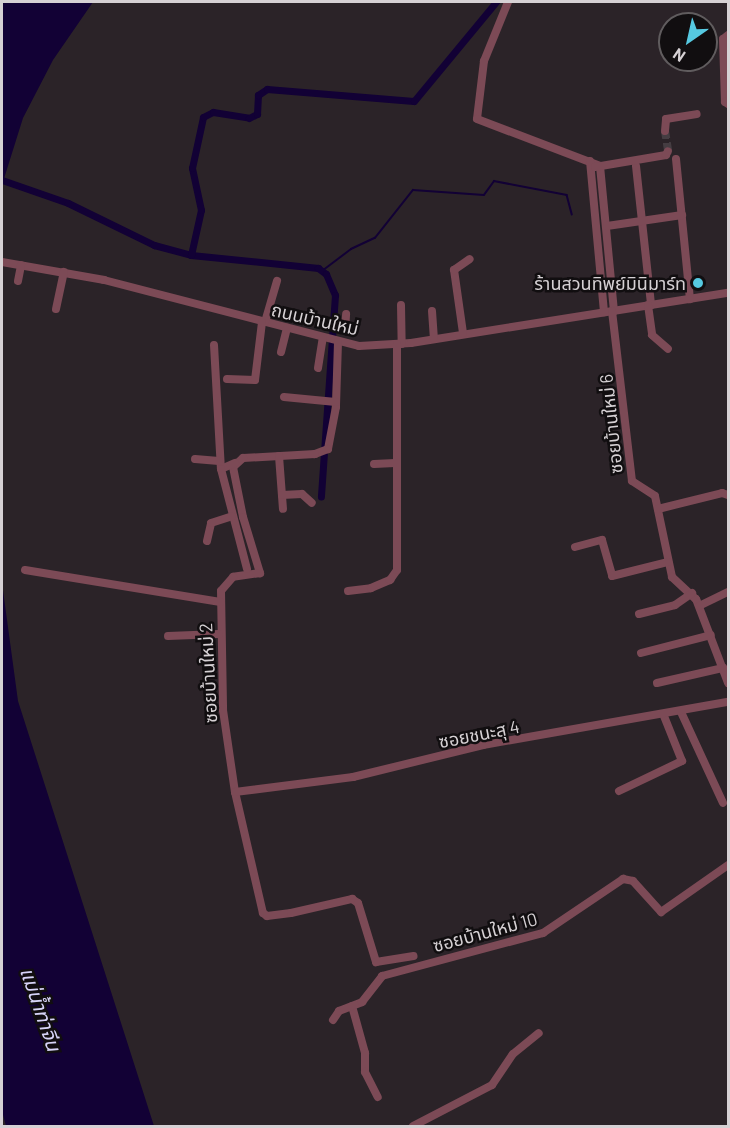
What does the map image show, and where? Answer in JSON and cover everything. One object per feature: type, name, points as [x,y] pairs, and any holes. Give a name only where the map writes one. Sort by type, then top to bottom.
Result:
[{"type":"street","points":[[508,2],[484,61],[477,119],[590,165],[600,166],[666,155],[668,151]]},
{"type":"street","points":[[729,35],[723,39],[725,102],[729,104]]},
{"type":"street","points":[[665,131],[666,119],[697,114]]},
{"type":"street","points":[[676,159],[690,298]]},
{"type":"street","points":[[590,165],[610,311]]},
{"type":"street","points":[[600,166],[607,226],[610,311]]},
{"type":"street","points":[[636,166],[643,219],[652,335],[668,349]]},
{"type":"street","points":[[607,226],[682,215]]},
{"type":"street","points":[[463,333],[454,270],[470,259]]},
{"type":"street","name":"ถนนบ้านใหม่","points":[[3,262],[64,272],[323,338],[399,344],[690,298],[729,294]]},
{"type":"street","points":[[18,281],[21,265]]},
{"type":"street","points":[[56,309],[64,272]]},
{"type":"street","points":[[226,379],[255,380],[263,322],[277,281]]},
{"type":"street","points":[[348,591],[371,588],[396,574],[395,463],[401,305]]},
{"type":"street","points":[[432,311],[434,338]]},
{"type":"street","name":"ซอยบ้านใหม่ 6","points":[[610,311],[631,477],[636,485],[653,494],[674,581],[692,593],[729,683]]},
{"type":"street","points":[[195,459],[220,465],[235,463],[243,458],[315,454],[328,449],[346,314]]},
{"type":"street","points":[[281,352],[287,328]]},
{"type":"street","points":[[318,368],[323,338]]},
{"type":"street","points":[[214,345],[220,465],[247,569]]},
{"type":"street","points":[[284,397],[336,402]]},
{"type":"street","points":[[279,456],[283,509]]},
{"type":"street","name":"ซอยบ้านใหม่ 2","points":[[235,463],[243,517],[260,573],[225,583],[220,602],[219,634],[223,710],[235,792],[264,915],[291,913],[352,899],[358,903],[376,962],[414,956]]},
{"type":"street","points":[[374,464],[395,463]]},
{"type":"street","points":[[658,509],[722,493],[729,495]]},
{"type":"street","points":[[282,495],[302,494],[312,503]]},
{"type":"street","points":[[207,541],[211,523],[232,516]]},
{"type":"street","points":[[575,547],[602,540],[612,576],[668,562]]},
{"type":"street","points":[[25,570],[220,602]]},
{"type":"street","points":[[699,606],[729,592]]},
{"type":"street","points":[[639,614],[675,605],[692,593]]},
{"type":"street","points":[[168,636],[219,634]]},
{"type":"street","points":[[641,653],[711,635]]},
{"type":"street","points":[[657,683],[723,668]]},
{"type":"street","name":"ซอยชนะสุ 4","points":[[235,792],[353,777],[483,745],[664,716],[729,702]]},
{"type":"street","points":[[681,712],[723,803]]},
{"type":"street","points":[[619,791],[682,761],[664,716]]},
{"type":"street","name":"ซอยบ้านใหม่ 10","points":[[333,1020],[339,1011],[362,1002],[382,976],[543,933],[623,879],[633,881],[661,912],[729,865]]},
{"type":"street","points":[[352,1006],[365,1053],[365,1072],[378,1097]]},
{"type":"street","points":[[413,1126],[492,1085],[513,1054],[539,1033]]},
{"type":"water","points":[[2,2],[93,2],[53,60],[23,118],[2,185]]},
{"type":"water","name":"แม่น้ำท่าจีน","points":[[2,583],[18,701],[154,1126],[6,1126],[2,1111]]},
{"type":"waterway","points":[[191,255],[201,210],[192,168],[203,117],[213,112],[249,118],[257,114],[258,95],[267,89],[414,101],[496,2]]},
{"type":"waterway","points":[[2,180],[68,203],[154,245],[191,255],[318,268],[326,274],[335,295],[321,497]]},
{"type":"waterway","points":[[322,271],[351,249],[375,238],[413,190],[484,195],[494,181],[567,195],[572,214]]},
{"type":"tunnel","points":[[665,131],[668,151]]},
{"type":"place","name":"ร้านสวนทิพย์มินิมาร์ท","points":[[698,283]]}]
